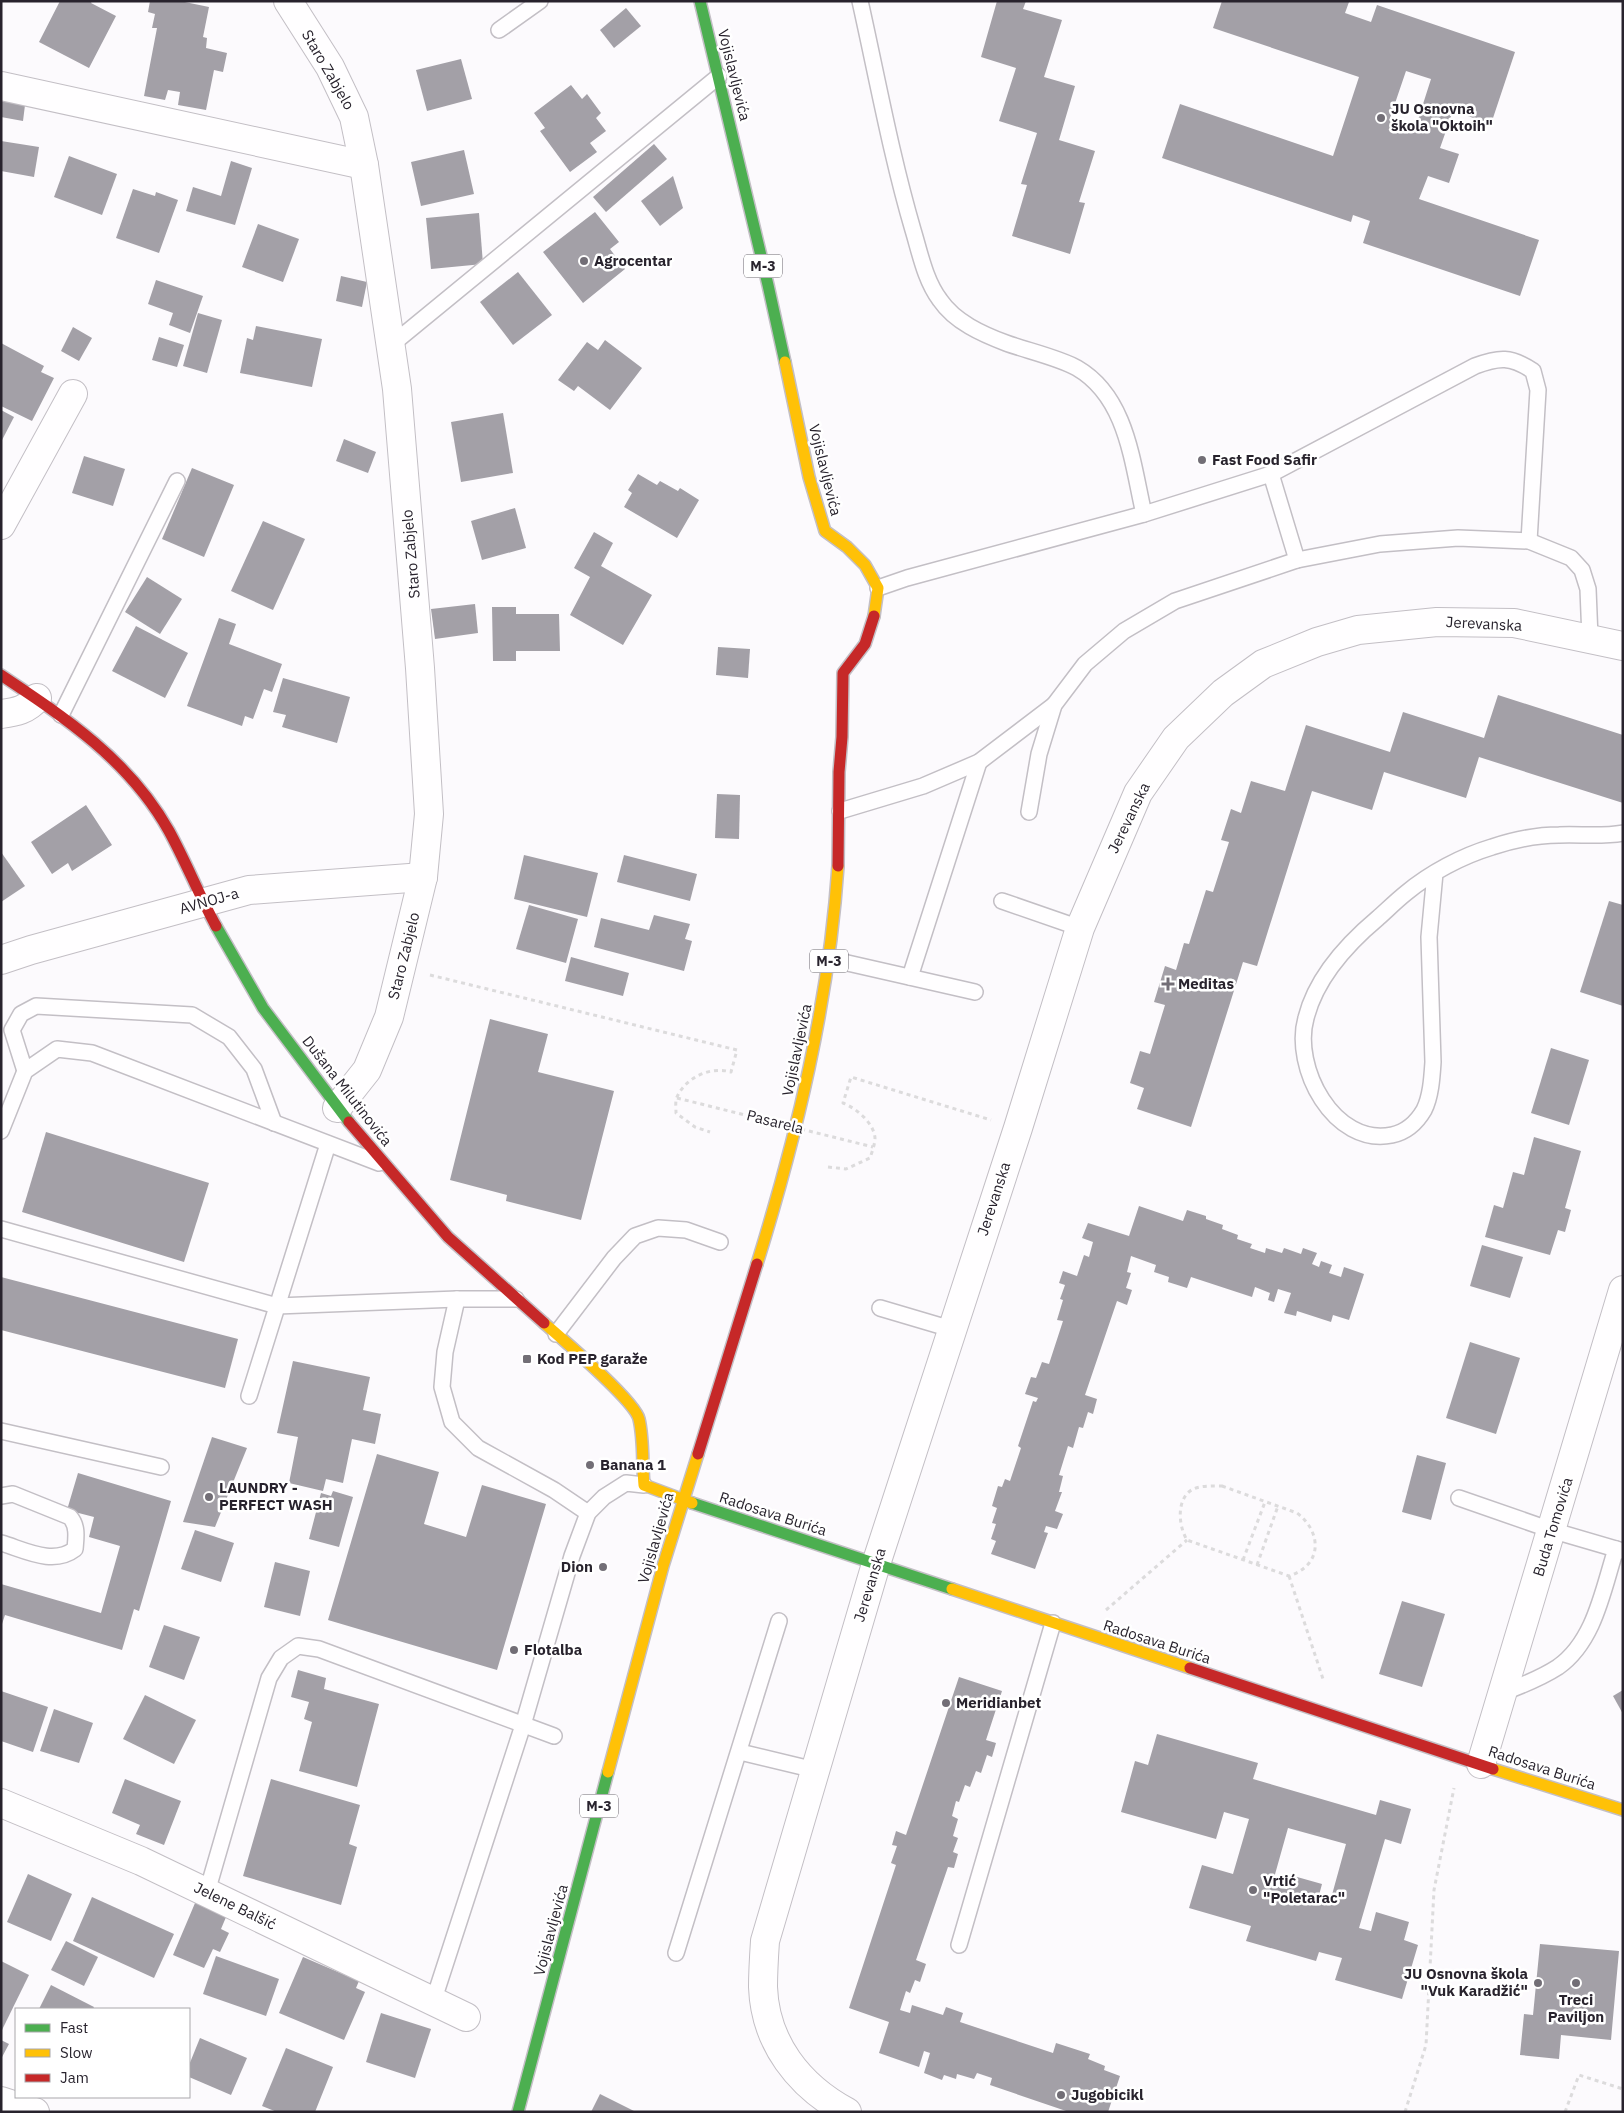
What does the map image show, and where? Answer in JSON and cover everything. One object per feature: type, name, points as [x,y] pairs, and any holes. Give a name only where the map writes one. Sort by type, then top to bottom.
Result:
[{"type":"main road","name":"Vojislavljevića","points":[[518,2112],[651,1609],[783,1180],[818,1023],[830,958],[837,893],[843,673],[865,644],[872,626],[878,588],[866,565],[847,547],[825,531],[809,477],[780,341],[700,1]]},
{"type":"main road","name":"Dušana Milutinovića","points":[[1,675],[61,715],[95,742],[142,790],[169,831],[203,903],[263,1008],[337,1108],[448,1237],[598,1372],[639,1416],[644,1485]]},
{"type":"main road","points":[[644,1485],[683,1500]]},
{"type":"main road","name":"Radosava Burića","points":[[683,1500],[1526,1780],[1623,1810]]},
{"type":"street","name":"Staro Zabjelo","points":[[288,1],[330,67],[354,117],[364,165],[397,389],[420,668],[429,814],[424,877],[389,1017],[367,1070],[337,1108]]},
{"type":"street","points":[[1,86],[364,165]]},
{"type":"street","points":[[1,526],[73,394]]},
{"type":"street","name":"Jerevanska","points":[[847,2112],[825,2100],[795,2072],[772,2034],[763,1989],[765,1941],[876,1564],[1018,1128],[1080,928],[1138,793],[1176,738],[1223,693],[1263,664],[1316,642],[1358,630],[1437,622],[1514,624],[1623,646]]},
{"type":"street","points":[[1,714],[28,707],[37,698]]},
{"type":"street","name":"AVNOJ-a","points":[[1,960],[249,890],[424,877]]},
{"type":"street","name":"Buda Tomovića","points":[[1481,1764],[1623,1290]]},
{"type":"street","name":"Jelene Balšić","points":[[1,1803],[141,1861],[466,2017]]},
{"type":"street","points":[[1,2101],[35,2112]]},
{"type":"lane","points":[[499,30],[540,1]]},
{"type":"lane","points":[[860,1],[904,199],[925,271],[940,301],[966,324],[989,337],[1076,368],[1100,386],[1118,413],[1128,442],[1144,514]]},
{"type":"lane","points":[[390,346],[719,76]]},
{"type":"lane","points":[[878,588],[907,578],[1144,514],[1271,474],[1475,366],[1490,360],[1506,359],[1520,362],[1533,371],[1538,390],[1529,541]]},
{"type":"lane","points":[[1271,474],[1297,560]]},
{"type":"lane","points":[[61,715],[177,481]]},
{"type":"lane","points":[[840,811],[922,786],[978,762],[1054,705],[1085,664],[1124,632],[1141,621],[1175,601],[1297,560],[1380,544],[1458,538],[1529,541],[1571,558],[1582,570],[1588,589],[1590,638]]},
{"type":"lane","points":[[1029,812],[1038,754],[1054,705]]},
{"type":"lane","points":[[910,977],[978,762]]},
{"type":"lane","points":[[1435,874],[1429,937],[1433,1062],[1432,1079],[1425,1108],[1418,1119],[1400,1133],[1375,1136],[1359,1133],[1343,1124],[1320,1097],[1311,1079],[1303,1039],[1305,1019],[1313,996],[1330,970],[1357,936],[1406,892],[1435,874],[1458,860],[1492,847],[1529,837],[1623,833]]},
{"type":"lane","points":[[1002,901],[1080,928]]},
{"type":"lane","points":[[830,958],[975,992]]},
{"type":"lane","points":[[25,1071],[12,1030],[21,1014],[36,1006],[192,1015],[229,1037],[254,1068],[274,1123]]},
{"type":"lane","points":[[1,1131],[25,1071],[57,1049],[92,1053],[388,1167]]},
{"type":"lane","points":[[249,1396],[328,1144]]},
{"type":"lane","points":[[556,1334],[614,1258],[635,1236],[658,1228],[686,1230],[720,1242]]},
{"type":"lane","points":[[1,1229],[277,1306],[457,1299],[518,1299]]},
{"type":"lane","points":[[457,1299],[445,1352],[442,1387],[452,1422],[478,1448],[554,1490],[588,1513]]},
{"type":"lane","points":[[880,1308],[951,1329]]},
{"type":"lane","points":[[1,1431],[161,1468]]},
{"type":"lane","points":[[433,2002],[523,1725],[572,1556],[588,1513],[604,1497],[626,1483],[644,1485]]},
{"type":"lane","points":[[1,1496],[13,1494],[70,1517],[75,1522],[76,1529],[75,1549],[66,1556],[52,1558],[1,1543]]},
{"type":"lane","points":[[1459,1498],[1551,1530],[1619,1550],[1590,1629],[1576,1650],[1558,1667],[1502,1693]]},
{"type":"lane","points":[[676,1953],[740,1752],[778,1621]]},
{"type":"lane","points":[[959,1945],[1053,1623]]},
{"type":"lane","points":[[207,1892],[269,1678],[281,1658],[298,1646],[319,1649],[554,1736]]},
{"type":"lane","points":[[740,1752],[815,1770]]},
{"type":"path","points":[[401,968],[737,1050],[731,1072],[724,1070],[715,1071],[697,1076],[677,1098],[676,1113],[695,1127],[710,1132]]},
{"type":"path","points":[[828,1168],[846,1169],[861,1164],[870,1158],[873,1147],[875,1137],[862,1113],[843,1103],[851,1077],[1018,1128]]},
{"type":"path","name":"Pasarela","points":[[677,1098],[873,1147]]},
{"type":"path","points":[[1222,1486],[1278,1506],[1297,1513],[1307,1521],[1313,1531],[1316,1545],[1314,1556],[1308,1564],[1298,1573],[1289,1576],[1187,1540],[1180,1525],[1184,1501],[1190,1491],[1200,1488],[1222,1486]]},
{"type":"path","points":[[1243,1560],[1266,1502]]},
{"type":"path","points":[[1257,1565],[1278,1506]]},
{"type":"path","points":[[1106,1611],[1187,1540]]},
{"type":"path","points":[[1289,1576],[1327,1688]]},
{"type":"path","points":[[1405,2112],[1426,2045],[1434,1890],[1455,1783]]},
{"type":"path","points":[[1566,2112],[1579,2075],[1623,2089]]},
{"type":"building","points":[[60,1],[92,1],[91,3],[116,16],[89,68],[39,42]]},
{"type":"building","points":[[150,1],[180,1],[209,7],[203,37],[207,38],[206,48],[227,53],[223,72],[214,70],[206,110],[178,105],[180,92],[168,90],[165,100],[144,96],[157,28],[152,28],[155,14],[148,12]]},
{"type":"building","points":[[997,1],[1026,1],[1023,9],[1062,20],[1044,77],[1075,86],[1059,140],[1095,151],[1079,202],[1085,203],[1070,254],[1012,236],[1027,185],[1021,184],[1037,133],[999,121],[1016,68],[981,57]]},
{"type":"building","points":[[1222,1],[1347,1],[1349,2],[1345,13],[1371,22],[1377,5],[1515,52],[1491,124],[1453,111],[1440,148],[1459,154],[1449,183],[1428,176],[1419,199],[1539,240],[1520,296],[1363,243],[1370,221],[1353,215],[1351,222],[1162,158],[1180,104],[1333,156],[1359,77],[1213,28]],"holes":[[[1406,71],[1431,79],[1416,126],[1390,118]]]},
{"type":"building","points":[[626,8],[641,26],[614,48],[600,30]]},
{"type":"building","points":[[461,59],[472,99],[427,111],[416,70]]},
{"type":"building","points":[[571,85],[582,99],[587,94],[601,113],[596,118],[606,131],[590,143],[597,152],[570,172],[540,131],[545,128],[534,113]]},
{"type":"building","points":[[1,101],[25,105],[23,121],[1,117]]},
{"type":"building","points":[[1,141],[39,147],[34,177],[1,171]]},
{"type":"building","points":[[654,144],[667,159],[606,212],[593,197]]},
{"type":"building","points":[[464,150],[474,194],[421,206],[411,162]]},
{"type":"building","points":[[69,156],[117,174],[102,215],[54,197]]},
{"type":"building","points":[[231,161],[252,168],[235,225],[186,211],[193,187],[221,196]]},
{"type":"building","points":[[673,176],[683,208],[660,226],[641,201]]},
{"type":"building","points":[[133,189],[155,196],[156,192],[178,200],[159,253],[116,238]]},
{"type":"building","name":"Agrocentar","points":[[595,212],[619,242],[610,249],[625,269],[583,303],[543,252]]},
{"type":"building","points":[[479,213],[483,264],[431,269],[426,218]]},
{"type":"building","points":[[258,224],[299,239],[283,282],[242,267]]},
{"type":"building","points":[[518,272],[552,315],[513,345],[480,302]]},
{"type":"building","points":[[341,276],[367,282],[362,307],[336,301]]},
{"type":"building","points":[[156,280],[203,296],[190,333],[169,325],[173,313],[148,304]]},
{"type":"building","points":[[198,313],[222,320],[207,373],[183,366]]},
{"type":"building","points":[[256,326],[322,339],[312,387],[240,373],[247,338],[253,340]]},
{"type":"building","points":[[73,327],[92,338],[79,361],[61,351]]},
{"type":"building","points":[[159,337],[184,345],[177,367],[152,360]]},
{"type":"building","points":[[605,340],[642,368],[610,410],[578,386],[574,391],[558,380],[587,342],[598,350]]},
{"type":"building","points":[[1,343],[44,366],[41,372],[54,378],[32,421],[1,406]]},
{"type":"building","points":[[1,410],[14,417],[1,442]]},
{"type":"building","points":[[503,413],[513,473],[461,482],[451,422]]},
{"type":"building","points":[[344,439],[376,452],[368,473],[336,461]]},
{"type":"building","points":[[84,456],[125,469],[113,506],[72,493]]},
{"type":"building","points":[[192,468],[234,485],[204,557],[162,539]]},
{"type":"building","points":[[638,474],[657,485],[660,481],[678,491],[680,488],[699,500],[677,538],[624,507],[632,493],[628,490]]},
{"type":"building","points":[[515,508],[526,548],[482,560],[471,521]]},
{"type":"building","points":[[263,521],[305,539],[273,610],[231,591]]},
{"type":"building","points":[[594,532],[613,543],[601,566],[652,595],[623,645],[570,615],[590,577],[574,568]]},
{"type":"building","points":[[147,577],[182,599],[160,634],[125,612]]},
{"type":"building","points":[[475,604],[478,633],[435,639],[431,609]]},
{"type":"building","points":[[492,607],[516,607],[516,614],[559,614],[560,651],[516,651],[516,661],[493,661]]},
{"type":"building","points":[[219,618],[236,624],[229,644],[282,664],[272,692],[264,689],[253,719],[245,716],[242,726],[187,706]]},
{"type":"building","points":[[136,626],[188,653],[165,698],[112,671]]},
{"type":"building","points":[[718,647],[750,649],[748,678],[716,675]]},
{"type":"building","points":[[283,678],[350,697],[337,743],[282,727],[286,715],[273,712]]},
{"type":"building","points":[[1498,695],[1623,735],[1623,803],[1479,757],[1466,798],[1384,772],[1372,810],[1312,791],[1257,966],[1243,962],[1191,1127],[1137,1109],[1144,1088],[1130,1083],[1140,1051],[1150,1054],[1165,1005],[1154,1002],[1165,966],[1176,970],[1184,943],[1189,944],[1206,890],[1213,892],[1229,842],[1221,840],[1231,809],[1241,813],[1251,781],[1285,791],[1306,725],[1390,752],[1403,712],[1484,738]]},
{"type":"building","points":[[717,794],[740,795],[739,839],[715,838]]},
{"type":"building","points":[[86,805],[112,845],[72,871],[68,863],[52,874],[31,842]]},
{"type":"building","points":[[1,852],[25,886],[1,902]]},
{"type":"building","points":[[524,855],[598,873],[587,917],[514,899]]},
{"type":"building","points":[[624,855],[697,874],[690,901],[617,882]]},
{"type":"building","points":[[1609,901],[1623,905],[1623,1006],[1580,992]]},
{"type":"building","points":[[529,905],[578,919],[566,963],[516,949]]},
{"type":"building","points":[[654,915],[690,924],[685,939],[692,941],[684,971],[594,947],[601,918],[649,930]]},
{"type":"building","points":[[571,957],[629,973],[623,996],[565,981]]},
{"type":"building","points":[[490,1019],[548,1034],[538,1072],[614,1091],[581,1220],[506,1201],[507,1195],[450,1180]]},
{"type":"building","points":[[1551,1048],[1589,1060],[1569,1125],[1531,1113]]},
{"type":"building","points":[[46,1132],[209,1183],[184,1262],[22,1212]]},
{"type":"building","points":[[1534,1137],[1581,1151],[1565,1208],[1571,1210],[1565,1232],[1558,1230],[1550,1255],[1485,1237],[1494,1205],[1503,1208],[1513,1172],[1524,1175]]},
{"type":"building","points":[[1139,1206],[1183,1221],[1187,1210],[1206,1216],[1206,1219],[1223,1225],[1222,1229],[1238,1235],[1237,1239],[1252,1244],[1250,1248],[1265,1253],[1266,1248],[1282,1253],[1284,1248],[1301,1254],[1303,1248],[1317,1253],[1312,1264],[1319,1267],[1321,1261],[1332,1265],[1329,1273],[1341,1277],[1344,1267],[1364,1274],[1349,1320],[1333,1315],[1331,1322],[1297,1311],[1296,1316],[1284,1313],[1291,1293],[1278,1289],[1274,1302],[1268,1300],[1270,1293],[1255,1287],[1252,1297],[1191,1277],[1187,1288],[1168,1282],[1169,1277],[1154,1272],[1156,1265],[1131,1256],[1127,1272],[1131,1273],[1126,1288],[1132,1290],[1127,1305],[1117,1301],[1085,1395],[1097,1399],[1093,1414],[1088,1412],[1083,1428],[1079,1427],[1073,1448],[1068,1446],[1059,1475],[1063,1476],[1059,1492],[1062,1492],[1055,1511],[1063,1514],[1057,1529],[1046,1526],[1044,1532],[1048,1533],[1035,1569],[991,1554],[996,1541],[991,1539],[996,1524],[992,1523],[997,1508],[992,1506],[998,1486],[1002,1487],[1005,1479],[1010,1481],[1021,1448],[1018,1446],[1033,1401],[1036,1402],[1038,1398],[1025,1394],[1031,1377],[1036,1378],[1042,1362],[1049,1364],[1063,1321],[1057,1320],[1063,1300],[1060,1299],[1065,1285],[1059,1283],[1063,1271],[1077,1276],[1084,1255],[1089,1257],[1093,1242],[1082,1238],[1088,1223],[1129,1236]]},
{"type":"building","points":[[1482,1245],[1523,1257],[1510,1298],[1470,1286]]},
{"type":"building","points":[[1,1277],[238,1339],[225,1388],[1,1330]]},
{"type":"building","points":[[1470,1342],[1520,1358],[1496,1434],[1446,1418]]},
{"type":"building","points":[[293,1361],[370,1377],[363,1410],[381,1414],[375,1444],[352,1439],[343,1483],[326,1479],[323,1491],[289,1483],[298,1437],[277,1433]]},
{"type":"building","name":"LAUNDRY - PERFECT WASH","points":[[212,1437],[247,1448],[215,1527],[183,1522]]},
{"type":"building","points":[[377,1454],[439,1472],[424,1524],[466,1537],[482,1485],[546,1504],[497,1670],[328,1620]]},
{"type":"building","points":[[1417,1455],[1446,1463],[1431,1520],[1402,1512]]},
{"type":"building","points":[[78,1473],[171,1501],[139,1611],[134,1609],[122,1650],[5,1615],[1,1627],[1,1584],[101,1613],[120,1546],[89,1537],[94,1517],[67,1510]]},
{"type":"building","points":[[333,1491],[353,1497],[339,1547],[309,1539],[321,1493],[331,1496]]},
{"type":"building","points":[[195,1530],[234,1543],[221,1582],[181,1569]]},
{"type":"building","points":[[275,1562],[310,1571],[300,1616],[264,1607]]},
{"type":"building","points":[[1402,1601],[1445,1614],[1422,1687],[1379,1674]]},
{"type":"building","points":[[164,1625],[200,1637],[184,1680],[149,1667]]},
{"type":"building","points":[[298,1670],[326,1678],[324,1689],[379,1704],[357,1787],[299,1771],[312,1722],[304,1719],[309,1702],[291,1697]]},
{"type":"building","points":[[959,1677],[1002,1691],[986,1740],[996,1743],[992,1757],[987,1755],[981,1773],[976,1771],[970,1787],[965,1785],[959,1802],[956,1801],[952,1816],[958,1819],[953,1836],[958,1838],[953,1852],[958,1854],[954,1868],[948,1867],[916,1960],[926,1964],[920,1982],[915,1980],[910,1993],[906,1991],[900,2010],[910,2013],[912,2005],[943,2015],[946,2007],[963,2013],[960,2022],[1053,2053],[1056,2043],[1090,2054],[1088,2059],[1105,2066],[1104,2070],[1120,2076],[1108,2112],[1069,2112],[990,2085],[992,2078],[977,2073],[974,2079],[957,2074],[956,2079],[944,2075],[942,2080],[924,2073],[930,2053],[924,2051],[919,2067],[879,2053],[889,2022],[849,2008],[896,1865],[891,1863],[897,1846],[892,1845],[896,1831],[906,1835]]},
{"type":"building","points":[[1623,1690],[1623,1714],[1613,1696]]},
{"type":"building","points":[[1,1691],[48,1707],[33,1752],[1,1741]]},
{"type":"building","points":[[145,1695],[196,1720],[174,1764],[123,1739]]},
{"type":"building","points":[[54,1709],[93,1723],[79,1763],[40,1751]]},
{"type":"building","points":[[1157,1734],[1258,1763],[1253,1779],[1376,1815],[1380,1800],[1411,1809],[1401,1844],[1385,1839],[1359,1928],[1371,1931],[1376,1912],[1409,1922],[1404,1940],[1418,1945],[1402,1999],[1335,1980],[1342,1958],[1319,1952],[1316,1961],[1246,1941],[1251,1926],[1189,1908],[1202,1865],[1233,1874],[1249,1819],[1224,1812],[1216,1839],[1121,1812],[1135,1761],[1148,1765]],"holes":[[[1288,1828],[1346,1844],[1330,1902],[1318,1899],[1322,1884],[1290,1875],[1287,1889],[1272,1885]]]},
{"type":"building","points":[[125,1779],[181,1801],[164,1845],[136,1834],[140,1825],[112,1813]]},
{"type":"building","points":[[271,1779],[360,1805],[349,1844],[357,1847],[341,1905],[243,1876]]},
{"type":"building","points":[[28,1874],[72,1894],[51,1941],[7,1922]]},
{"type":"building","points":[[198,1896],[229,1910],[221,1929],[229,1933],[220,1952],[213,1949],[204,1968],[173,1955]]},
{"type":"building","points":[[92,1897],[174,1934],[154,1978],[73,1941]]},
{"type":"building","points":[[66,1941],[98,1957],[84,1986],[51,1970]]},
{"type":"building","name":"Treci Paviljon","points":[[1540,1944],[1619,1951],[1611,2040],[1561,2035],[1559,2059],[1520,2055],[1524,2014],[1533,2015]]},
{"type":"building","points":[[216,1956],[279,1979],[266,2016],[203,1994]]},
{"type":"building","points":[[303,1957],[359,1981],[356,1988],[365,1992],[344,2040],[279,2013]]},
{"type":"building","points":[[1,1961],[29,1975],[1,2032]]},
{"type":"building","points":[[51,1985],[94,2007],[94,2008],[40,2008]]},
{"type":"building","points":[[381,2013],[431,2029],[415,2078],[366,2062]]},
{"type":"building","points":[[200,2038],[247,2058],[231,2095],[190,2077],[190,2063]]},
{"type":"building","points":[[1,2040],[9,2044],[1,2059]]},
{"type":"building","points":[[286,2048],[333,2067],[315,2112],[277,2112],[262,2106]]},
{"type":"building","points":[[600,2094],[636,2112],[591,2112]]},
{"type":"traffic: fast","points":[[700,1],[785,362]]},
{"type":"traffic: fast","points":[[216,926],[263,1008],[349,1122]]},
{"type":"traffic: fast","points":[[692,1503],[952,1589]]},
{"type":"traffic: fast","points":[[518,2112],[608,1772]]},
{"type":"traffic: slow","points":[[785,362],[809,477],[825,531],[847,547],[865,565],[878,588],[874,616]]},
{"type":"traffic: slow","points":[[757,1264],[785,1167],[809,1068],[827,967],[834,917],[838,866]]},
{"type":"traffic: slow","points":[[544,1323],[612,1385],[634,1410],[641,1427],[644,1485],[692,1503]]},
{"type":"traffic: slow","points":[[608,1772],[663,1566],[698,1454]]},
{"type":"traffic: slow","points":[[952,1589],[1190,1668]]},
{"type":"traffic: slow","points":[[1493,1769],[1623,1810]]},
{"type":"traffic: jam","points":[[838,866],[843,673],[865,644],[874,616]]},
{"type":"traffic: jam","points":[[1,675],[95,743],[135,783],[169,831],[216,926]]},
{"type":"traffic: jam","points":[[349,1122],[448,1237],[544,1323]]},
{"type":"traffic: jam","points":[[698,1454],[757,1264]]},
{"type":"traffic: jam","points":[[1190,1668],[1493,1769]]},
{"type":"place","name":"JU Osnovna škola \"Oktoih\"","points":[[1381,118]]},
{"type":"place","name":"Agrocentar","points":[[584,261]]},
{"type":"place","name":"Fast Food Safir","points":[[1202,460]]},
{"type":"place","name":"Meditas","points":[[1168,984]]},
{"type":"place","name":"Kod PEP garaže","points":[[527,1359]]},
{"type":"place","name":"Banana 1","points":[[590,1465]]},
{"type":"place","name":"LAUNDRY - PERFECT WASH","points":[[209,1497]]},
{"type":"place","name":"Dion","points":[[603,1567]]},
{"type":"place","name":"Flotalba","points":[[514,1650]]},
{"type":"place","name":"Meridianbet","points":[[946,1703]]},
{"type":"place","name":"Vrtić \"Poletarac\"","points":[[1253,1890]]},
{"type":"place","name":"JU Osnovna škola \"Vuk Karadžić\"","points":[[1538,1983]]},
{"type":"place","name":"Treci Paviljon","points":[[1576,1983]]},
{"type":"place","name":"Jugobicikl","points":[[1061,2095]]}]
